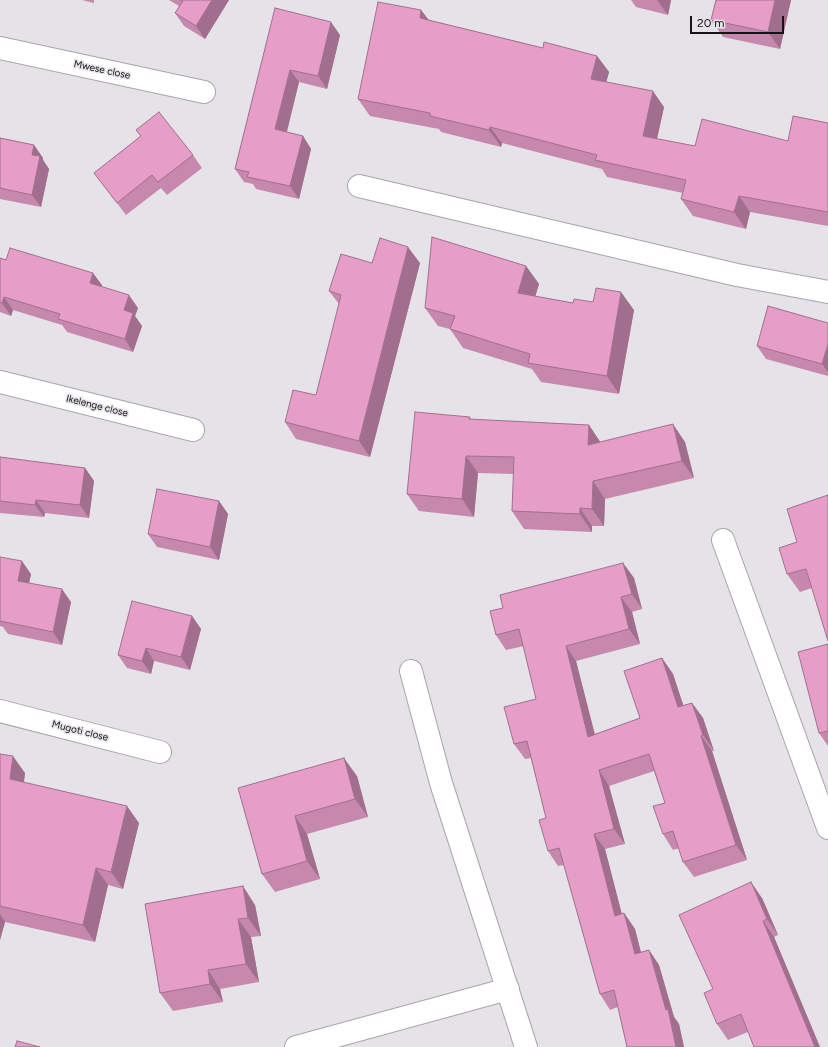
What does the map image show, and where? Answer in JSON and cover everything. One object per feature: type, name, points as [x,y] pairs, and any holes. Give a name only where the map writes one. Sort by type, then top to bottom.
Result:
[{"type":"street","name":"Mwese close","points":[[0,48],[204,92]]},
{"type":"street","points":[[359,186],[737,275],[828,292]]},
{"type":"street","name":"Ikelenge close","points":[[0,382],[193,430]]},
{"type":"street","points":[[724,540],[828,828]]},
{"type":"street","points":[[411,670],[441,783],[526,1047]]},
{"type":"street","name":"Mugoti close","points":[[0,711],[160,752]]},
{"type":"street","points":[[296,1047],[508,989]]},
{"type":"building","points":[[181,0],[212,0],[196,26],[175,13],[183,1]]},
{"type":"building","points":[[716,0],[775,0],[768,32],[711,20]]},
{"type":"building","points":[[378,2],[421,10],[420,18],[543,48],[544,42],[597,56],[591,79],[653,91],[643,136],[695,146],[702,119],[788,141],[793,116],[828,123],[828,212],[739,196],[734,212],[681,199],[686,180],[595,160],[597,155],[490,127],[489,130],[430,116],[430,113],[358,99]]},
{"type":"building","points":[[275,8],[331,22],[318,76],[290,70],[275,129],[303,136],[290,186],[247,177],[249,172],[235,169]]},
{"type":"building","points":[[159,112],[193,155],[158,182],[152,175],[117,203],[94,173],[141,136],[136,130]]},
{"type":"building","points":[[0,138],[34,145],[32,155],[40,156],[32,195],[0,188]]},
{"type":"building","points":[[432,237],[526,266],[518,293],[573,303],[574,299],[593,302],[596,288],[621,292],[607,376],[528,363],[530,354],[450,329],[455,316],[425,308]]},
{"type":"building","points":[[380,238],[408,247],[359,441],[285,422],[293,390],[316,395],[341,295],[329,291],[341,254],[372,263]]},
{"type":"building","points":[[10,248],[93,273],[90,283],[129,295],[124,310],[133,313],[125,339],[58,319],[60,314],[4,297],[2,303],[0,302],[0,258],[6,260]]},
{"type":"building","points":[[768,306],[828,323],[828,344],[822,364],[757,346]]},
{"type":"building","points":[[415,412],[470,417],[469,419],[589,425],[588,445],[673,424],[682,461],[593,481],[592,509],[580,508],[580,514],[512,511],[514,457],[466,456],[462,499],[407,494]]},
{"type":"building","points":[[0,457],[85,468],[80,505],[36,500],[35,505],[0,501]]},
{"type":"building","points":[[157,489],[219,501],[210,547],[148,534]]},
{"type":"building","points":[[828,495],[828,641],[806,569],[787,574],[779,548],[797,542],[787,509]]},
{"type":"building","points":[[0,557],[22,561],[18,581],[62,589],[53,632],[0,621]]},
{"type":"building","points":[[623,563],[632,594],[621,597],[629,629],[566,646],[588,737],[640,718],[624,671],[662,658],[678,707],[692,703],[736,845],[683,862],[673,831],[663,834],[653,806],[665,803],[649,754],[599,770],[614,829],[594,834],[615,916],[624,913],[635,954],[649,950],[666,1010],[668,1009],[676,1047],[627,1047],[614,990],[600,994],[559,848],[548,851],[539,820],[546,818],[527,741],[514,744],[504,707],[536,699],[519,629],[496,635],[490,611],[503,608],[500,595]]},
{"type":"building","points":[[132,601],[192,616],[181,657],[146,648],[142,661],[118,655]]},
{"type":"building","points":[[828,644],[828,731],[819,733],[798,652]]},
{"type":"building","points":[[0,754],[13,756],[10,779],[127,806],[111,872],[96,868],[83,925],[0,906]]},
{"type":"building","points":[[344,758],[355,799],[295,816],[307,861],[262,874],[238,788]]},
{"type":"building","points":[[751,882],[767,919],[763,921],[815,1047],[754,1047],[741,1014],[717,1024],[704,993],[713,989],[679,915]]},
{"type":"building","points":[[243,886],[248,918],[238,919],[246,964],[208,970],[210,984],[160,993],[145,904]]},
{"type":"building","points":[[17,1041],[40,1047],[15,1047]]}]
